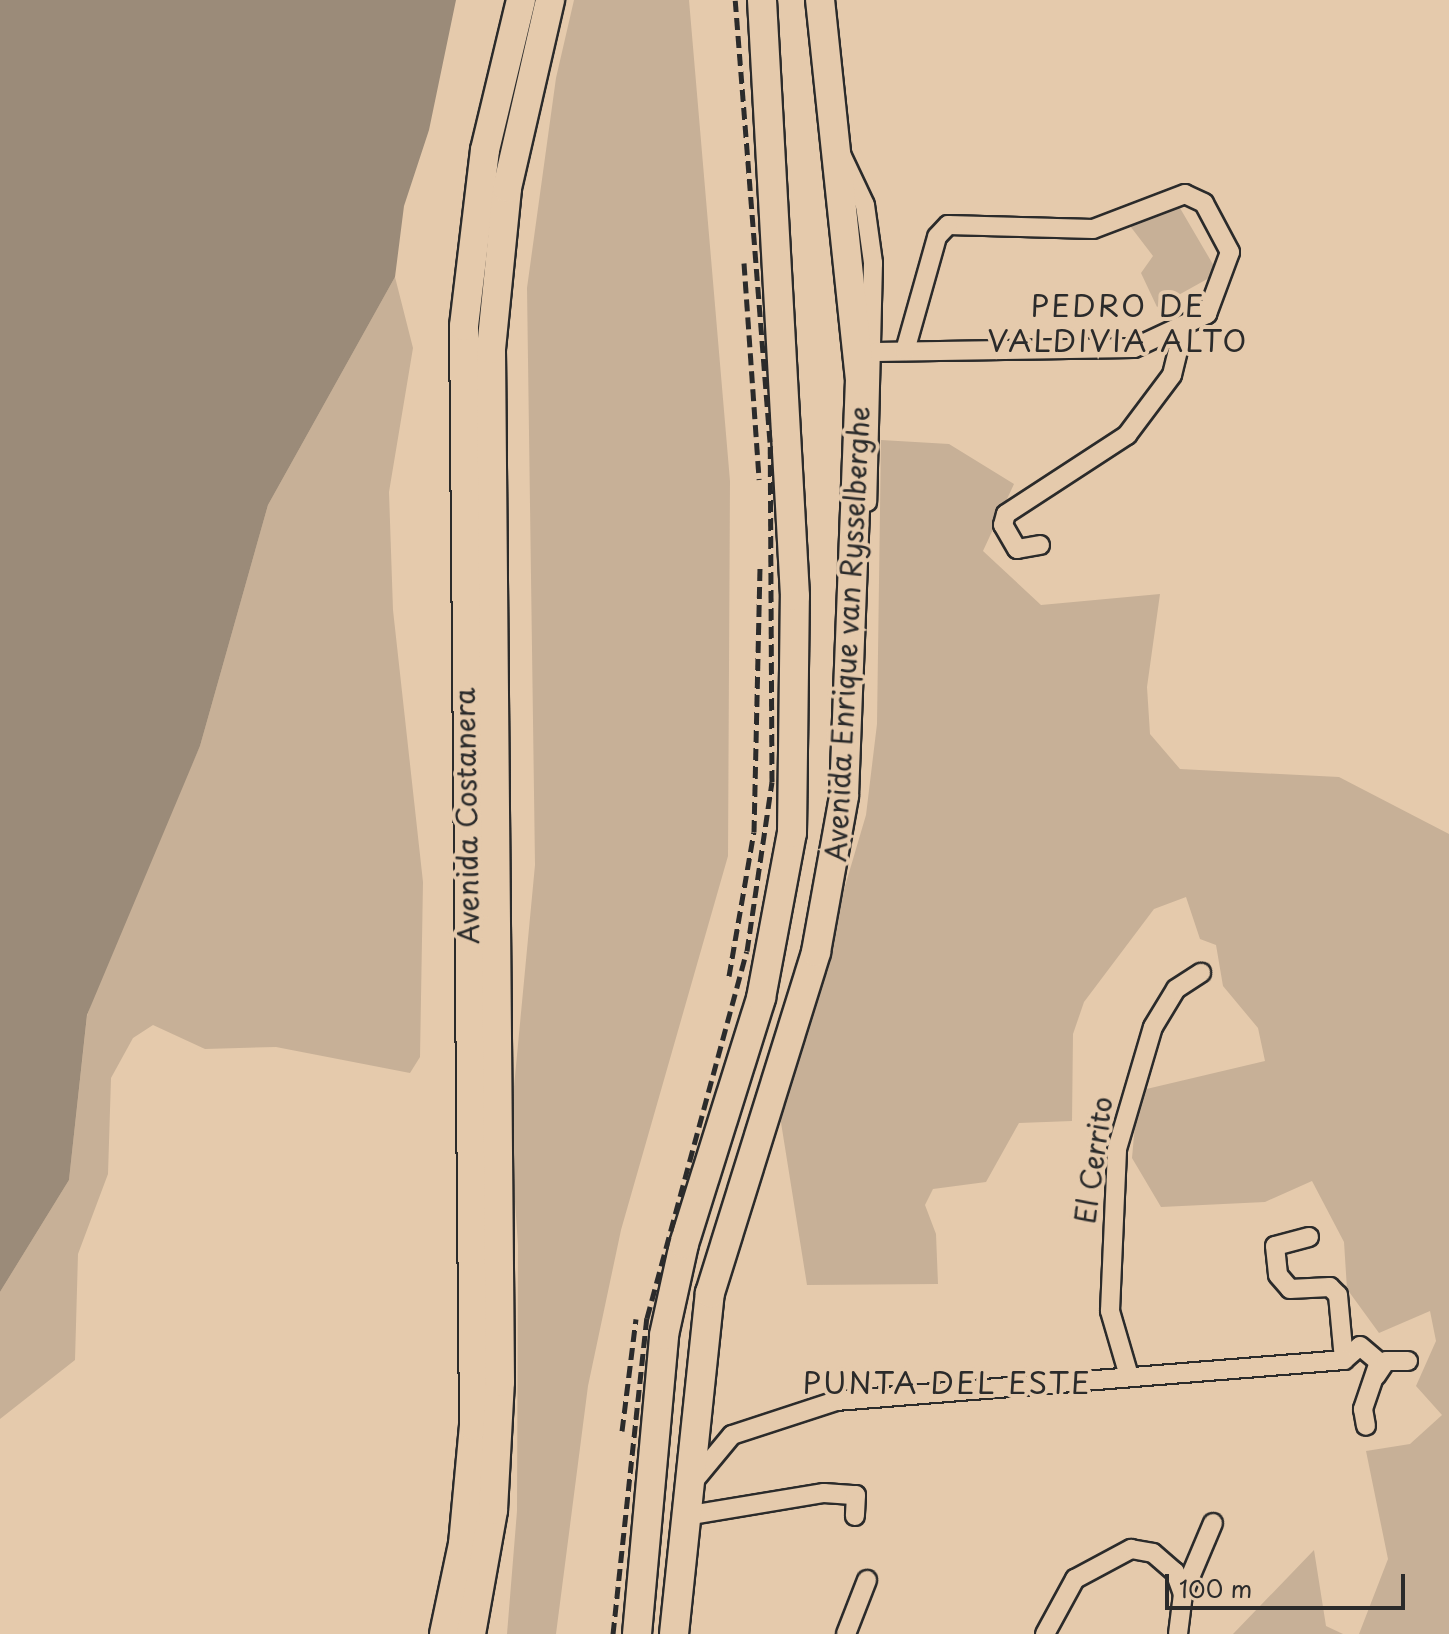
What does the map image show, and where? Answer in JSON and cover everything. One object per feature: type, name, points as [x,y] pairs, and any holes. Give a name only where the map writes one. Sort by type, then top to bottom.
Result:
[{"type":"main road","name":"Avenida Costanera","points":[[444,1634],[465,1529],[474,1426],[464,326],[485,150],[521,0]]},
{"type":"main road","name":"Avenida Costanera","points":[[471,1634],[493,1510],[500,1382],[490,360],[509,178],[550,0]]},
{"type":"main road","name":"Avenida Enrique van Rysselberghe","points":[[637,1634],[655,1401],[672,1290],[761,998],[792,833],[795,596],[762,0]]},
{"type":"main road","name":"Avenida Enrique van Rysselberghe","points":[[674,1634],[699,1350],[722,1245],[834,875],[857,552],[858,345],[820,0]]},
{"type":"street","points":[[836,146],[865,205],[875,352],[870,477],[857,552]]},
{"type":"street","points":[[875,352],[1121,350],[1207,314],[1230,252],[1209,210],[1191,194],[1093,229],[948,225],[937,237],[905,351]]},
{"type":"street","points":[[1040,545],[1017,549],[1003,525],[1006,514],[1127,435],[1180,360],[1184,326]]},
{"type":"street","name":"El Cerrito","points":[[1129,1376],[1110,1311],[1117,1149],[1156,1018],[1176,989],[1201,973]]},
{"type":"street","points":[[1309,1237],[1275,1246],[1278,1275],[1290,1289],[1330,1287],[1338,1295],[1344,1360]]},
{"type":"street","points":[[686,1504],[732,1435],[864,1397],[1344,1360],[1360,1346],[1373,1353],[1374,1378],[1366,1426]]},
{"type":"street","points":[[1374,1378],[1386,1361],[1408,1361]]},
{"type":"street","points":[[695,1411],[732,1435]]},
{"type":"street","points":[[686,1504],[824,1493],[856,1495],[855,1516]]},
{"type":"street","points":[[1178,1634],[1183,1594],[1213,1523]]},
{"type":"street","points":[[1045,1634],[1075,1579],[1124,1551],[1160,1557],[1183,1594]]},
{"type":"street","points":[[846,1634],[867,1580]]},
{"type":"shaded area","points":[[0,0],[456,0],[429,130],[404,206],[395,277],[268,505],[200,746],[87,1015],[69,1180],[0,1292]]},
{"type":"shaded area","points":[[574,0],[689,0],[730,481],[728,856],[621,1230],[588,1386],[556,1634],[507,1634],[517,1511],[518,1245],[510,1129],[535,865],[527,288],[556,78]]},
{"type":"shaded area","points":[[1170,191],[1218,273],[1157,307],[1141,273],[1153,256],[1127,222]]},
{"type":"shaded area","points":[[395,277],[413,348],[389,492],[393,610],[423,882],[420,1057],[410,1073],[276,1047],[205,1049],[153,1025],[133,1038],[111,1078],[108,1174],[78,1254],[75,1360],[0,1419],[0,1292],[69,1180],[87,1016],[107,956],[200,746],[268,505]]},
{"type":"shaded area","points":[[881,440],[949,444],[1014,484],[983,551],[1041,605],[1160,594],[1147,687],[1150,734],[1180,769],[1339,777],[1449,834],[1449,1634],[1359,1634],[1388,1559],[1366,1451],[1410,1444],[1442,1415],[1416,1386],[1436,1341],[1430,1311],[1379,1333],[1347,1289],[1344,1242],[1312,1181],[1265,1202],[1161,1207],[1132,1158],[1138,1091],[1265,1061],[1258,1028],[1223,986],[1216,945],[1200,939],[1186,897],[1154,909],[1084,1002],[1073,1034],[1072,1121],[1019,1123],[986,1182],[933,1189],[925,1205],[936,1234],[938,1284],[807,1285],[779,1110],[866,815],[877,724]]},
{"type":"shaded area","points":[[1314,1550],[1326,1626],[1343,1634],[1233,1634]]},
{"type":"railway","points":[[613,1634],[647,1318],[747,951],[772,782],[770,442],[735,0]]},
{"type":"railway","points":[[744,263],[759,479]]},
{"type":"railway","points":[[729,976],[754,832],[760,567]]},
{"type":"railway","points":[[622,1431],[636,1319]]},
{"type":"district","name":"PEDRO DE VALDIVIA ALTO","points":[[1118,322]]},
{"type":"district","name":"PUNTA DEL ESTE","points":[[947,1382]]}]
